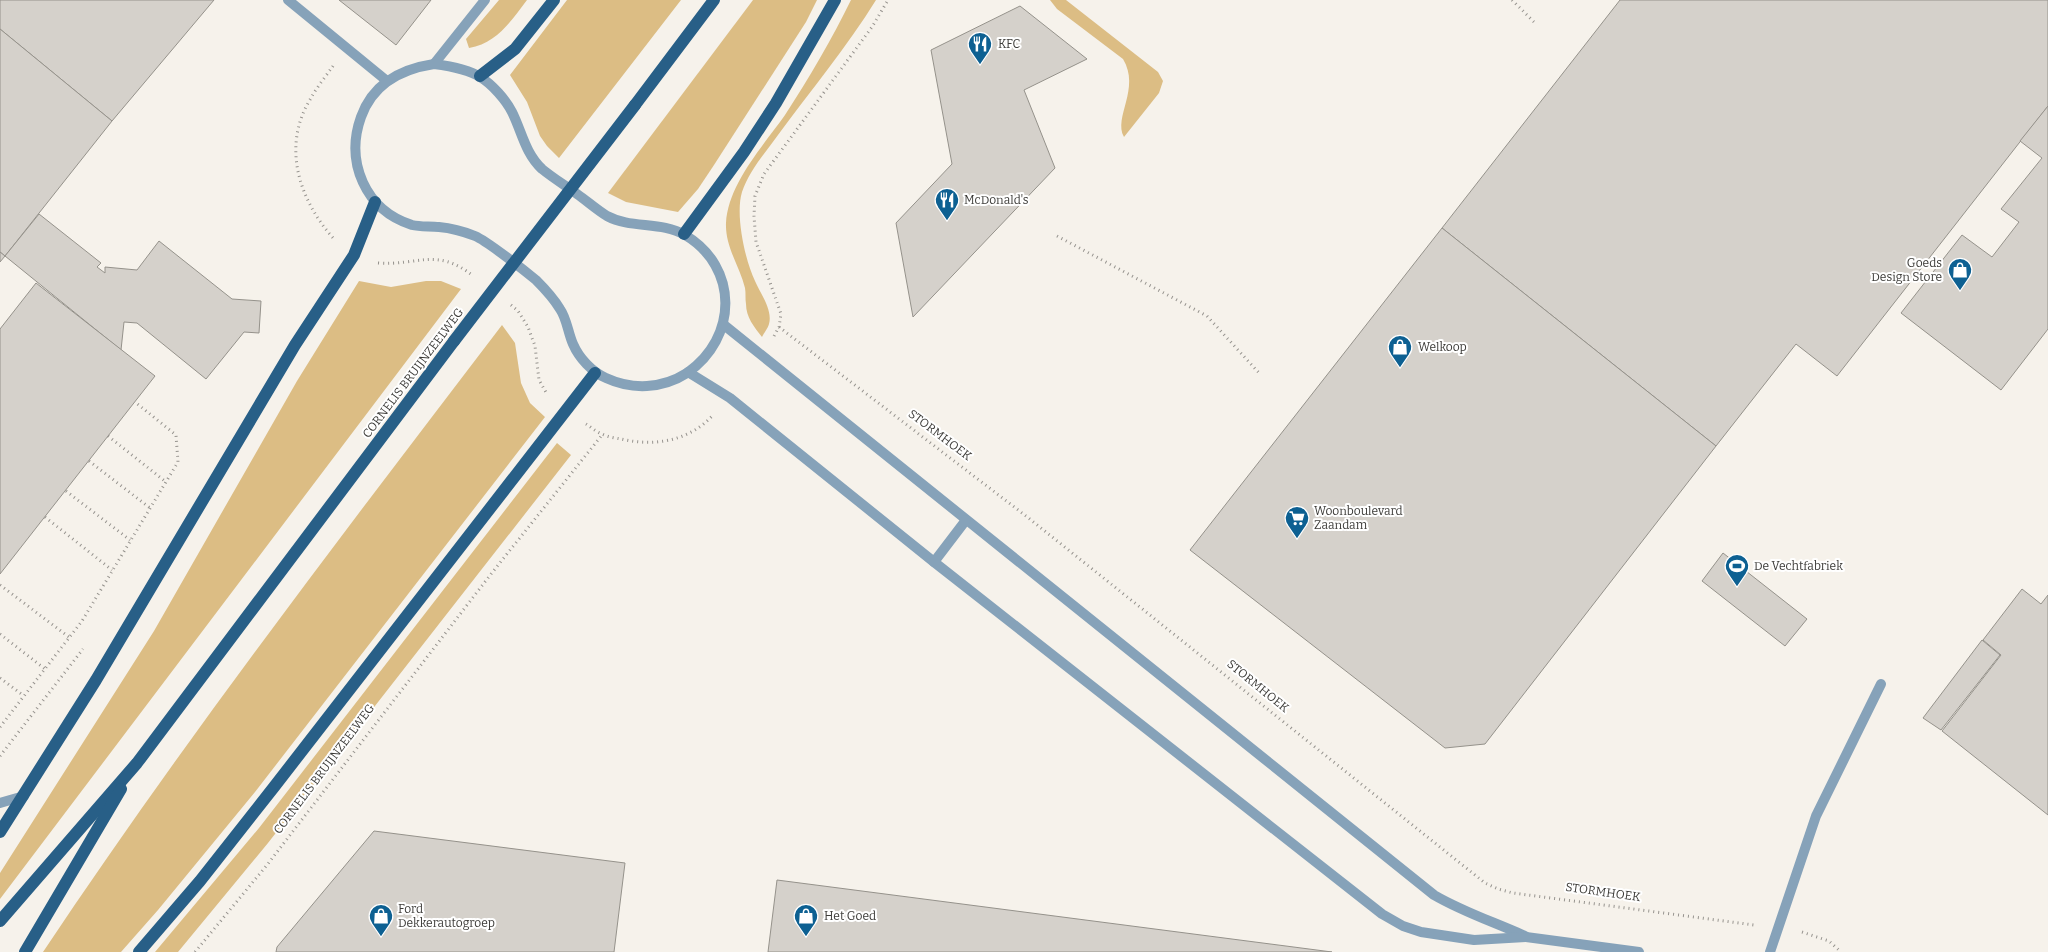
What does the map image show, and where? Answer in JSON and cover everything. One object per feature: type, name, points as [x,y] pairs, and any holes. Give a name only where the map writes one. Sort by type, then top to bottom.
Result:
[{"type":"main road","points":[[480,76],[515,49],[554,0]]},
{"type":"main road","name":"CORNELIS BRUIJNZEELWEG","points":[[0,921],[137,763],[454,341],[714,0]]},
{"type":"main road","points":[[684,234],[744,152],[776,103],[836,0]]},
{"type":"main road","points":[[0,832],[101,671],[295,345],[354,255],[375,202]]},
{"type":"main road","points":[[139,952],[200,881],[268,795],[595,373]]},
{"type":"main road","name":"CORNELIS BRUIJNZEELWEG","points":[[26,952],[137,763]]},
{"type":"street","points":[[288,0],[387,81]]},
{"type":"street","points":[[434,64],[485,0]]},
{"type":"street","points":[[434,64],[451,66],[480,76],[500,96],[512,112],[529,154],[542,168],[608,216],[622,222],[667,228],[684,234],[706,250],[717,268],[724,287],[726,303],[724,325],[708,353],[688,372],[664,384],[647,386],[622,386],[595,373],[574,347],[561,310],[536,281],[477,236],[443,228],[414,225],[394,217],[375,202],[358,174],[354,148],[357,128],[364,110],[376,92],[387,81],[410,67],[434,64]]},
{"type":"street","points":[[724,325],[1434,895],[1457,909],[1526,936]]},
{"type":"street","points":[[688,372],[730,398],[934,562],[1382,914],[1403,926],[1421,932],[1474,940],[1526,936],[1639,952]]},
{"type":"street","points":[[934,562],[966,520]]},
{"type":"street","points":[[1770,952],[1816,816],[1882,684]]},
{"type":"street","points":[[0,803],[24,796]]},
{"type":"path","points":[[763,356],[779,326],[781,314],[756,242],[755,196],[764,174],[872,27],[888,0]]},
{"type":"path","points":[[1512,0],[1534,22]]},
{"type":"path","points":[[346,47],[310,99],[298,132],[296,164],[301,187],[319,223],[340,246],[370,262],[389,264],[421,258],[441,259],[462,267],[476,278]]},
{"type":"path","points":[[1057,236],[1206,316],[1260,374]]},
{"type":"path","points":[[504,300],[518,311],[528,327],[535,346],[539,380],[548,395],[566,411],[602,435],[630,441],[658,443],[681,437],[708,422],[730,398]]},
{"type":"path","name":"STORMHOEK","points":[[779,326],[1026,516],[1486,883],[1513,893],[1809,933],[1829,941],[1841,952]]},
{"type":"path","points":[[0,727],[82,621],[178,462],[176,435],[135,402]]},
{"type":"path","name":"CORNELIS BRUIJNZEELWEG","points":[[195,952],[267,865],[491,574],[602,435]]},
{"type":"path","points":[[108,436],[166,482]]},
{"type":"path","points":[[89,461],[150,508]]},
{"type":"path","points":[[66,491],[130,540]]},
{"type":"path","points":[[45,517],[112,570]]},
{"type":"path","points":[[0,584],[69,637]]},
{"type":"path","points":[[0,634],[45,669]]},
{"type":"path","points":[[0,678],[24,696]]},
{"type":"shaded area","points":[[499,0],[527,0],[509,23],[495,36],[488,41],[469,48],[466,39]]},
{"type":"shaded area","points":[[567,0],[681,0],[559,158],[540,136],[527,102],[510,75]]},
{"type":"shaded area","points":[[753,0],[817,0],[806,22],[698,189],[678,212],[626,202],[608,193]]},
{"type":"shaded area","points":[[851,0],[876,0],[841,52],[758,162],[742,192],[740,225],[742,237],[751,272],[765,302],[770,319],[762,337],[753,326],[747,313],[743,280],[730,249],[726,232],[728,208],[733,194],[748,166],[803,87]]},
{"type":"shaded area","points":[[1050,0],[1066,0],[1158,72],[1163,81],[1159,93],[1124,137],[1122,121],[1129,81],[1128,70],[1123,59],[1057,9]]},
{"type":"shaded area","points":[[359,281],[391,287],[426,281],[441,281],[461,289],[0,899],[0,873],[154,631],[297,381]]},
{"type":"shaded area","points":[[502,325],[515,343],[521,383],[530,403],[545,417],[255,792],[121,952],[43,952],[210,713]]},
{"type":"shaded area","points":[[557,443],[571,455],[268,843],[178,952],[155,952],[259,828]]},
{"type":"building","points":[[0,0],[214,0],[112,121],[0,29]]},
{"type":"building","points":[[339,0],[431,0],[396,45]]},
{"type":"building","points":[[1620,0],[2048,0],[2048,106],[1837,376],[1796,344],[1716,446],[1442,228]]},
{"type":"building","points":[[1020,6],[1087,59],[1024,90],[1055,168],[913,317],[896,223],[952,164],[931,50]]},
{"type":"building","points":[[0,29],[112,121],[5,256],[0,252]]},
{"type":"building","points":[[2048,106],[2048,329],[2001,390],[1901,313],[1962,235],[1992,257],[2019,222],[2001,209],[2042,158],[2020,141]]},
{"type":"building","points":[[39,214],[101,263],[97,267],[105,273],[105,267],[137,270],[159,241],[232,299],[261,301],[259,333],[244,332],[206,379],[137,323],[124,322],[121,350],[5,256]]},
{"type":"building","points":[[1442,228],[1716,446],[1485,744],[1445,748],[1190,550]]},
{"type":"building","points":[[0,252],[5,256],[0,262]]},
{"type":"building","points":[[36,283],[155,376],[0,574],[0,329]]},
{"type":"building","points":[[1723,553],[1807,619],[1785,646],[1702,581]]},
{"type":"building","points":[[2022,589],[2041,604],[2048,595],[2048,815],[1942,731],[2001,655],[1983,640]]},
{"type":"building","points":[[1982,640],[2000,655],[1941,730],[1923,718]]},
{"type":"building","points":[[374,831],[625,863],[614,952],[276,952],[277,947]]},
{"type":"building","points":[[777,880],[1332,952],[768,952]]},
{"type":"place","name":"KFC","points":[[980,65]]},
{"type":"place","name":"McDonald's","points":[[947,221]]},
{"type":"place","name":"Goeds Design Store","points":[[1960,291]]},
{"type":"place","name":"Welkoop","points":[[1400,368]]},
{"type":"place","name":"Woonboulevard Zaandam","points":[[1297,539]]},
{"type":"place","name":"De Vechtfabriek","points":[[1737,587]]},
{"type":"place","name":"Ford Dekkerautogroep","points":[[381,937]]},
{"type":"place","name":"Het Goed","points":[[806,937]]}]
